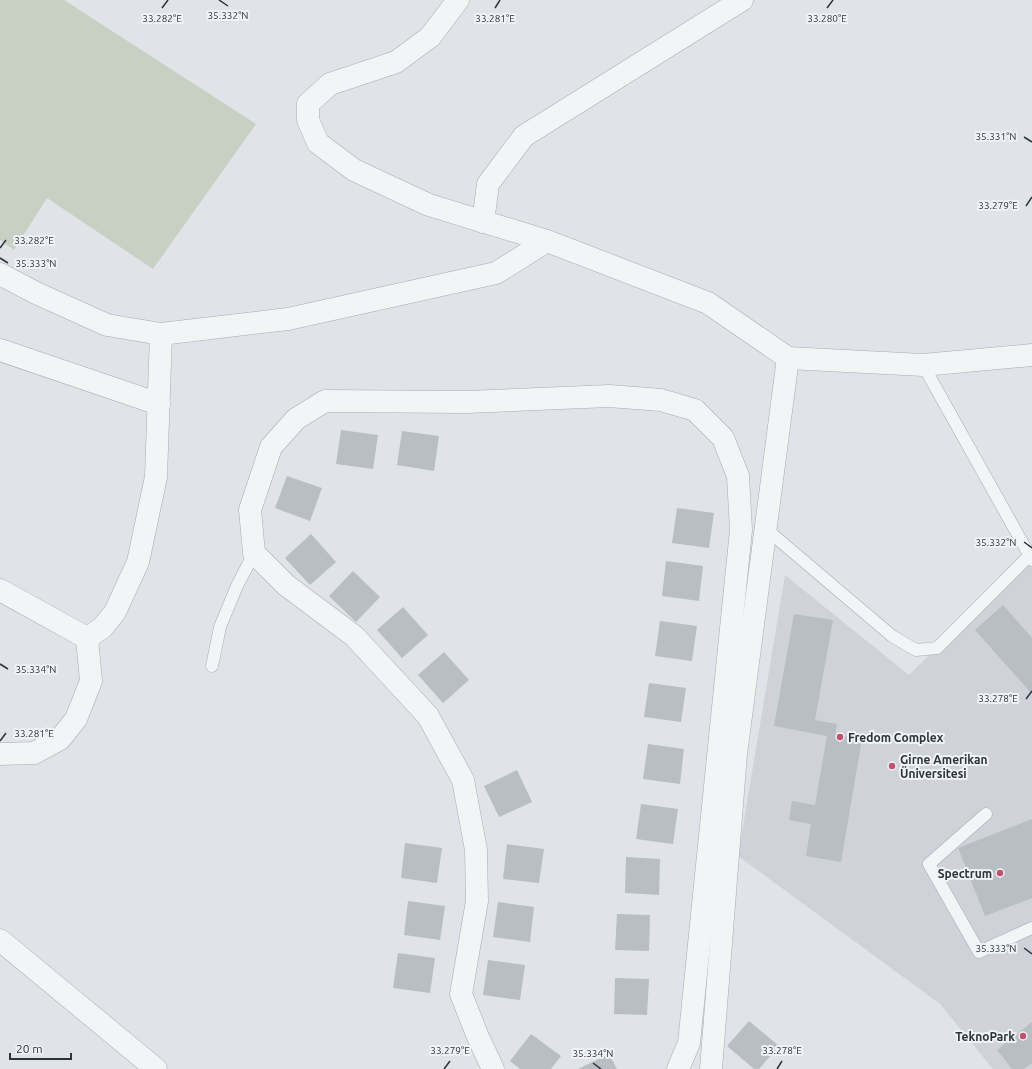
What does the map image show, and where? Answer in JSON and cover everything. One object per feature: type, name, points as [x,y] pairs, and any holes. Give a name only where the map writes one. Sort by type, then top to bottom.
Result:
[{"type":"street","points":[[458,0],[430,38],[396,62],[330,84],[308,104],[308,120],[318,143],[354,170],[429,205],[547,242],[708,303],[788,358],[923,365],[1032,355]]},
{"type":"street","points":[[483,222],[488,184],[524,136],[742,0]]},
{"type":"street","points":[[0,274],[36,293],[106,325],[161,334],[288,319],[496,273],[547,242]]},
{"type":"street","points":[[87,638],[102,628],[115,612],[138,562],[156,477],[161,334]]},
{"type":"street","points":[[0,350],[159,404]]},
{"type":"street","points":[[711,1069],[736,754],[788,358]]},
{"type":"street","points":[[493,1069],[478,1037],[461,994],[477,902],[476,850],[463,780],[428,716],[360,642],[286,585],[254,553],[250,510],[271,447],[296,420],[325,400],[467,402],[609,396],[661,400],[695,410],[723,438],[738,476],[741,530],[689,1043],[678,1069]]},
{"type":"street","points":[[0,590],[87,638]]},
{"type":"street","points":[[0,754],[34,753],[60,739],[76,719],[91,681],[87,638]]},
{"type":"street","points":[[0,940],[156,1069]]},
{"type":"lane","points":[[766,529],[892,636],[916,650],[937,648],[1031,558],[923,365]]},
{"type":"lane","points":[[212,666],[220,627],[237,586],[254,553]]},
{"type":"lane","points":[[986,814],[929,864],[979,952],[1032,928]]},
{"type":"shaded area","name":"Girne Amerikan Üniversitesi","points":[[1032,554],[1032,1069],[993,1069],[940,1004],[738,856],[785,575],[909,675]]},
{"type":"green space","points":[[0,0],[64,0],[256,124],[153,269],[47,198],[14,250],[0,240]]},
{"type":"building","points":[[341,430],[378,435],[373,469],[336,464]]},
{"type":"building","points":[[402,431],[439,436],[434,471],[397,465]]},
{"type":"building","points":[[287,476],[322,488],[310,521],[275,508]]},
{"type":"building","points":[[677,508],[714,513],[709,548],[672,543]]},
{"type":"building","points":[[311,534],[336,562],[310,585],[285,558]]},
{"type":"building","points":[[666,561],[703,566],[699,601],[662,596]]},
{"type":"building","points":[[353,571],[380,597],[356,622],[329,596]]},
{"type":"building","points":[[1003,605],[1032,638],[1032,694],[975,630]]},
{"type":"building","points":[[403,607],[428,635],[402,658],[377,630]]},
{"type":"building","name":"Fredom Complex","points":[[794,614],[833,620],[815,720],[837,724],[835,734],[862,739],[841,862],[806,856],[811,824],[789,820],[792,801],[815,805],[827,736],[774,726]]},
{"type":"building","points":[[660,621],[697,626],[692,661],[655,656]]},
{"type":"building","points":[[444,652],[469,680],[443,703],[418,675]]},
{"type":"building","points":[[649,683],[686,688],[681,722],[644,717]]},
{"type":"building","points":[[648,744],[684,749],[680,784],[643,779]]},
{"type":"building","points":[[517,770],[532,802],[499,817],[484,786]]},
{"type":"building","points":[[641,804],[678,809],[673,844],[636,839]]},
{"type":"building","name":"Spectrum","points":[[1032,819],[1032,898],[985,916],[958,848]]},
{"type":"building","points":[[405,843],[442,848],[437,883],[401,878]]},
{"type":"building","points":[[507,844],[544,849],[539,883],[503,879]]},
{"type":"building","points":[[626,857],[660,859],[659,895],[625,893]]},
{"type":"building","points":[[408,901],[445,906],[440,940],[404,935]]},
{"type":"building","points":[[498,902],[534,907],[530,942],[493,937]]},
{"type":"building","points":[[617,914],[650,915],[649,951],[615,950]]},
{"type":"building","points":[[398,953],[435,958],[430,993],[393,988]]},
{"type":"building","points":[[488,960],[525,965],[520,1000],[483,995]]},
{"type":"building","points":[[615,978],[649,979],[647,1015],[614,1014]]},
{"type":"building","points":[[749,1021],[779,1046],[759,1069],[754,1069],[727,1046]]},
{"type":"building","name":"TeknoPark","points":[[1032,1022],[1032,1063],[1024,1069],[1012,1069],[997,1050]]},
{"type":"building","points":[[531,1034],[561,1056],[551,1069],[520,1069],[510,1061]]},
{"type":"building","points":[[609,1054],[617,1069],[578,1069]]},
{"type":"place","name":"Fredom Complex","points":[[840,737]]},
{"type":"place","name":"Girne Amerikan Üniversitesi","points":[[892,766]]},
{"type":"place","name":"Spectrum","points":[[1000,873]]},
{"type":"place","name":"TeknoPark","points":[[1023,1036]]}]
